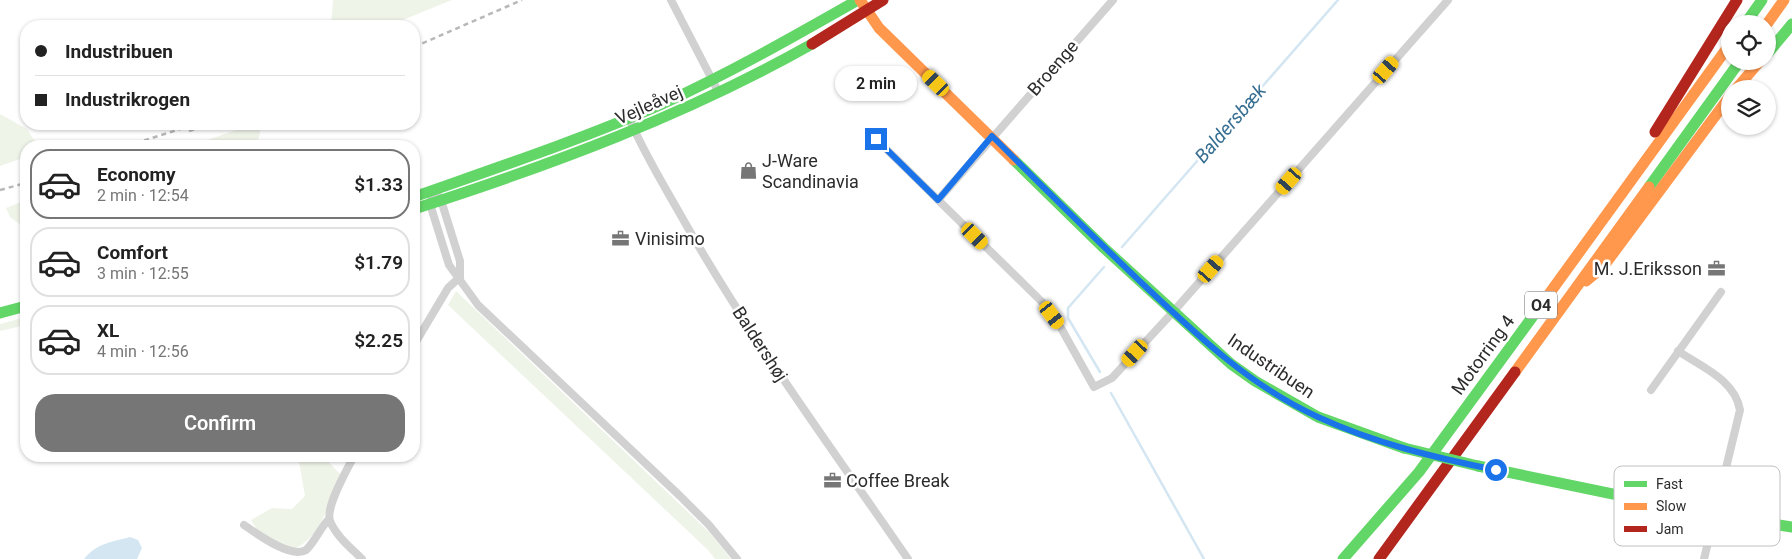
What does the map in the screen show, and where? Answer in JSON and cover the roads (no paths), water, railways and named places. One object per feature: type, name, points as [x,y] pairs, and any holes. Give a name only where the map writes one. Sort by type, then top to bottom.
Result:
[{"type":"main road","name":"Vejleåvej","points":[[420,195],[629,118],[711,80],[859,0]]},
{"type":"main road","name":"Industribuen","points":[[859,0],[879,28],[1173,312],[1231,364],[1286,400],[1318,417],[1404,448],[1478,466],[1614,494]]},
{"type":"main road","name":"Vejleåvej","points":[[420,208],[538,169],[635,131],[719,94],[795,54],[883,0]]},
{"type":"main road","name":"O4","points":[[1628,186],[1630,171],[1737,0]]},
{"type":"main road","points":[[1751,15],[1762,0]]},
{"type":"main road","points":[[1773,15],[1784,0]]},
{"type":"main road","points":[[795,54],[814,49],[861,23],[869,23],[879,28]]},
{"type":"main road","points":[[1776,43],[1792,24]]},
{"type":"main road","name":"Motorring 4","points":[[1343,559],[1419,472],[1721,57]]},
{"type":"main road","name":"Motorring 4","points":[[1379,559],[1733,70]]},
{"type":"main road","points":[[1744,80],[1752,70]]},
{"type":"main road","name":"O4","points":[[1571,293],[1603,267],[1721,108]]},
{"type":"main road","points":[[0,313],[20,308]]},
{"type":"street","points":[[671,0],[719,94]]},
{"type":"street","name":"Broenge","points":[[938,200],[992,136],[1113,0]]},
{"type":"street","points":[[872,135],[1042,302],[1061,328],[1094,387],[1112,378],[1173,312],[1448,0]]},
{"type":"street","name":"Baldershøj","points":[[629,118],[710,266],[770,361],[908,559]]},
{"type":"street","points":[[420,335],[448,288],[460,277],[460,261],[442,200],[434,190]]},
{"type":"street","points":[[434,190],[430,204],[449,265],[460,277],[478,305],[686,502],[709,525],[737,559]]},
{"type":"street","points":[[1651,390],[1722,292]]},
{"type":"street","points":[[1678,351],[1730,386],[1738,398],[1740,410],[1726,466]]},
{"type":"street","points":[[244,526],[286,553],[299,554],[306,550],[319,529],[329,519],[331,503],[351,462]]},
{"type":"street","points":[[329,519],[340,537],[362,559]]},
{"type":"street","points":[[1704,559],[1707,546]]},
{"type":"water","points":[[130,537],[138,540],[142,548],[137,559],[84,559],[100,546]]},
{"type":"waterway","name":"Baldersbæk","points":[[1122,247],[1338,0]]},
{"type":"waterway","name":"Baldersbæk","points":[[1100,372],[1068,318],[1068,308],[1104,267]]},
{"type":"waterway","name":"Baldersbæk","points":[[1111,393],[1204,559]]},
{"type":"railway","points":[[420,44],[522,0]]},
{"type":"railway","points":[[146,140],[177,130]]},
{"type":"railway","points":[[0,190],[20,185]]},
{"type":"place","name":"J-Ware Scandinavia","points":[[748,171]]},
{"type":"place","name":"Vinisimo","points":[[621,239]]},
{"type":"place","name":"M. J.Eriksson","points":[[1716,269]]},
{"type":"place","name":"Coffee Break","points":[[832,481]]}]
